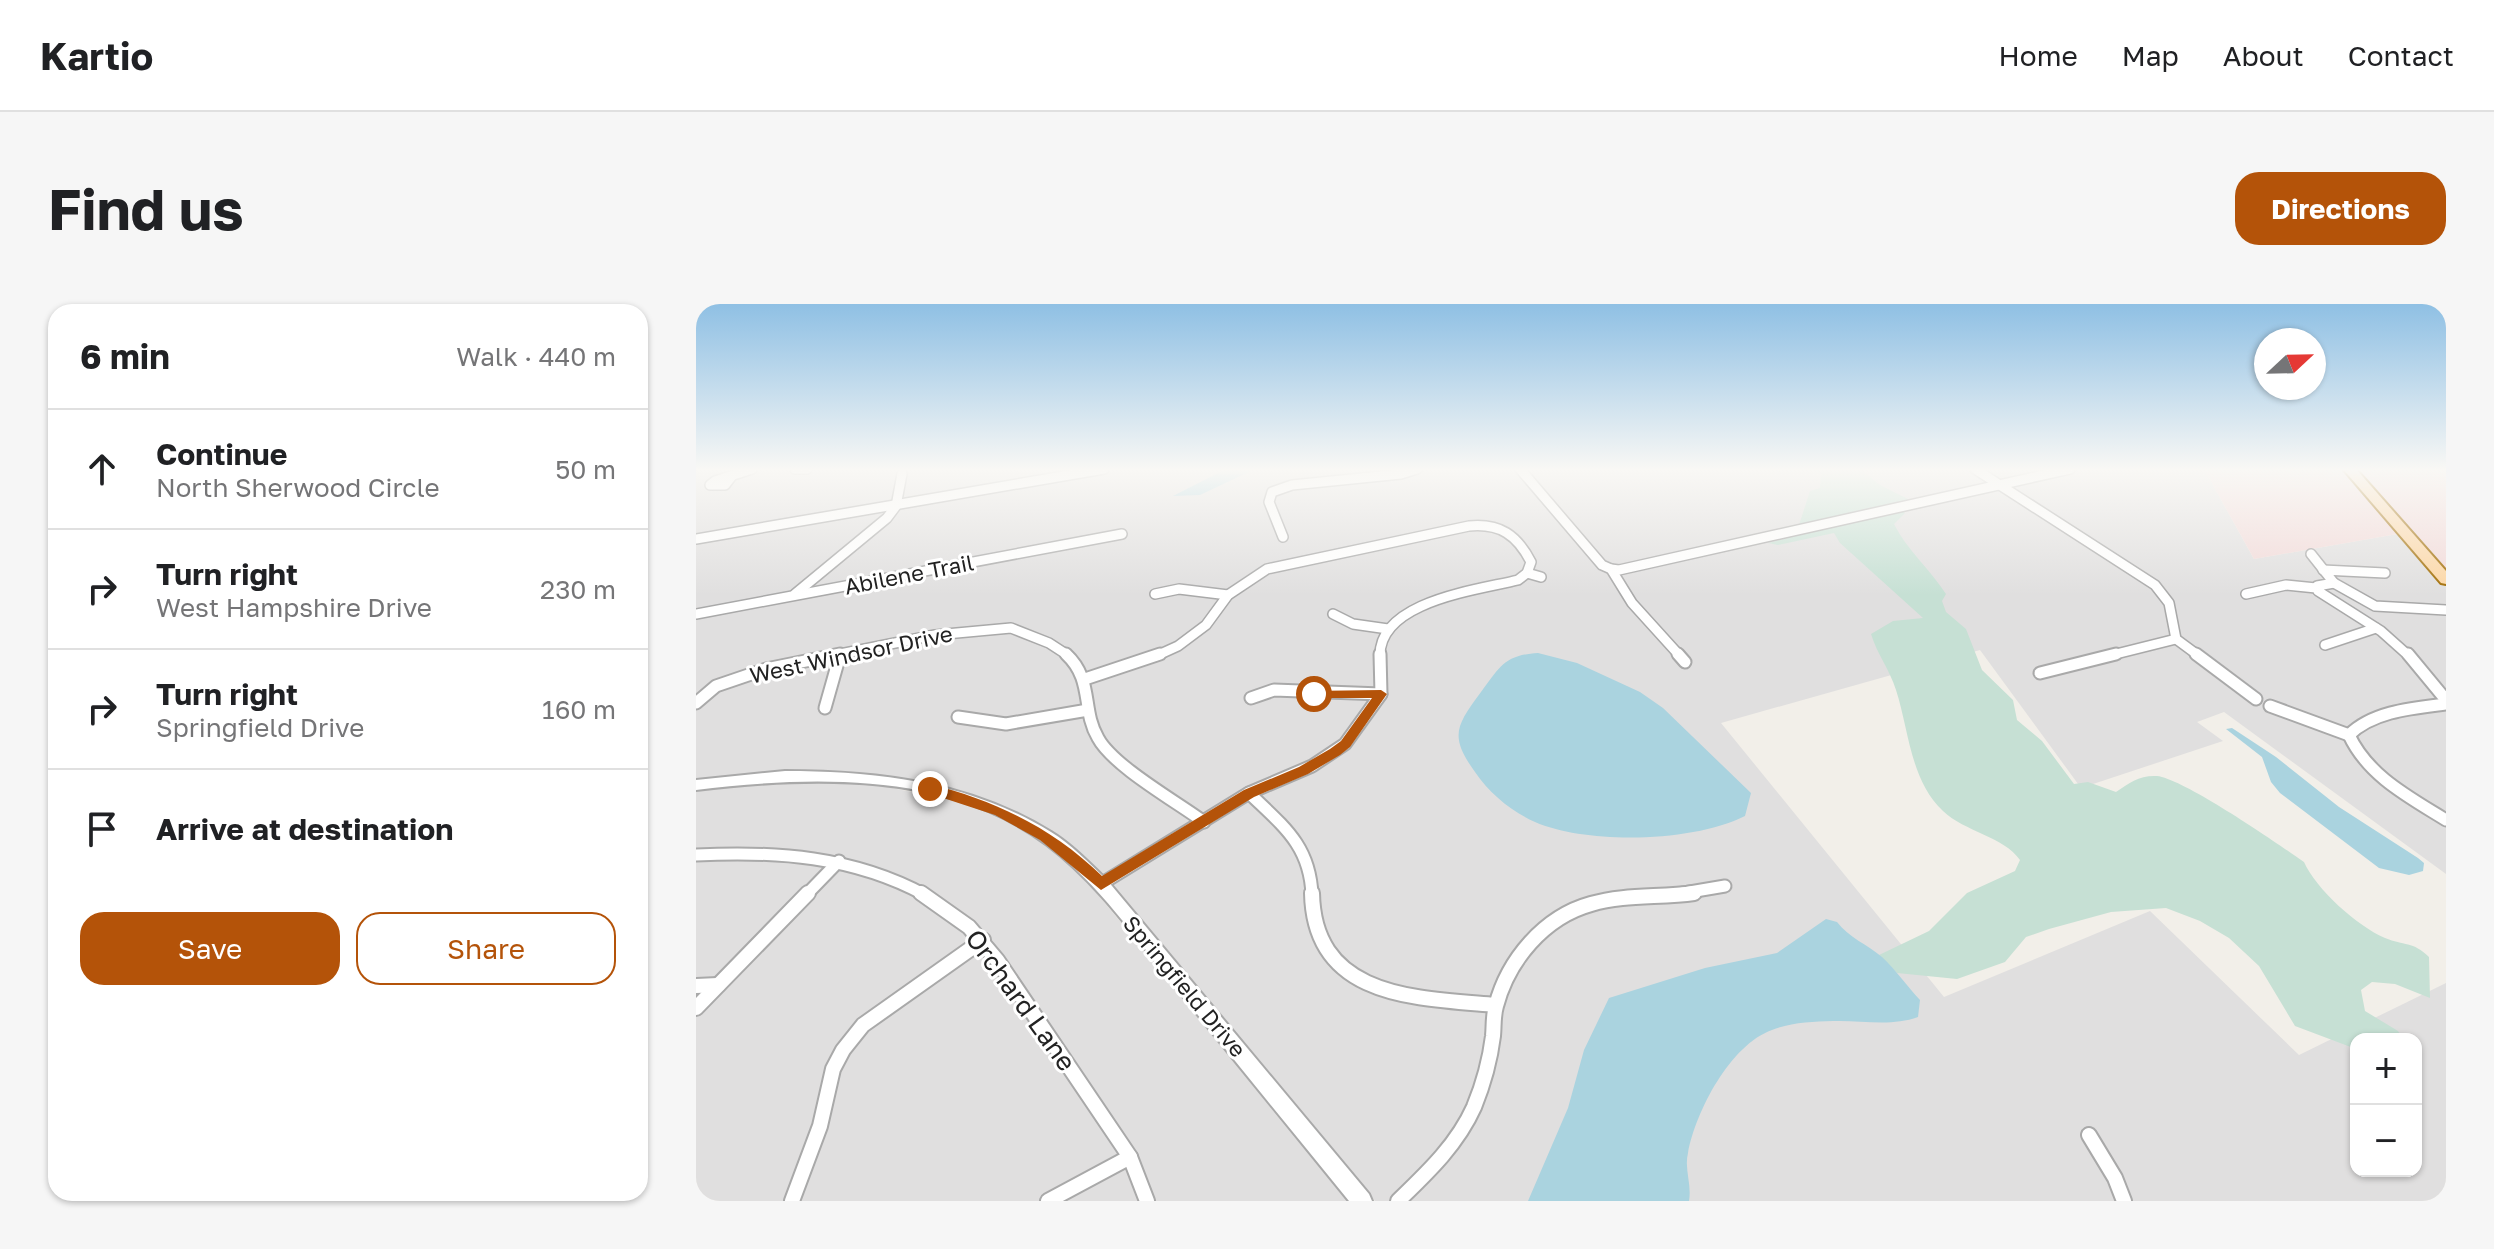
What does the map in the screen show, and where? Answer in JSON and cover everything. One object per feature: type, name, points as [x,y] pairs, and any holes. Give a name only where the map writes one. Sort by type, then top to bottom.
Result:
[{"type":"main road","points":[[2386,511],[2446,580]]},
{"type":"street","points":[[696,539],[867,511]]},
{"type":"street","points":[[792,596],[892,511]]},
{"type":"street","points":[[1273,511],[1283,537]]},
{"type":"street","points":[[1556,511],[1602,565],[1619,570],[1884,511]]},
{"type":"street","points":[[2040,511],[2155,585],[2170,605],[2176,639],[2256,699]]},
{"type":"street","points":[[1101,884],[1204,822],[1249,793],[1303,770],[1345,744],[1381,694],[1378,653],[1388,629],[1412,610],[1431,601],[1507,583],[1527,573],[1531,565],[1529,558],[1512,535],[1494,524],[1469,526],[1292,561],[1258,573],[1228,595],[1206,625],[1178,646],[1143,662],[1085,679],[1094,733],[1115,758],[1204,822]]},
{"type":"street","name":"Abilene Trail","points":[[696,614],[1122,534]]},
{"type":"street","points":[[2311,554],[2334,583],[2375,606],[2446,610]]},
{"type":"street","points":[[1611,569],[1632,603],[1685,662]]},
{"type":"street","points":[[2323,570],[2385,573]]},
{"type":"street","points":[[1527,573],[1541,577]]},
{"type":"street","points":[[2316,588],[2319,584],[2334,583]]},
{"type":"street","points":[[2246,594],[2286,585],[2316,588],[2405,651],[2446,702],[2410,708],[2355,727],[2349,735]]},
{"type":"street","points":[[1155,594],[1179,589],[1228,595]]},
{"type":"street","points":[[2364,620],[2375,606]]},
{"type":"street","points":[[1333,614],[1353,624],[1388,629]]},
{"type":"street","name":"West Windsor Drive","points":[[696,703],[716,686],[747,674],[935,635],[1011,628],[1059,649],[1069,656],[1085,679]]},
{"type":"street","points":[[2325,645],[2376,628]]},
{"type":"street","points":[[2040,673],[2176,639]]},
{"type":"street","points":[[825,708],[840,655]]},
{"type":"street","points":[[1251,698],[1274,690],[1381,694]]},
{"type":"street","points":[[2270,706],[2349,735]]},
{"type":"street","points":[[958,717],[971,717],[985,724],[1011,724],[1088,710]]},
{"type":"street","points":[[2349,735],[2352,744],[2374,769],[2446,820]]},
{"type":"street","name":"Springfield Drive","points":[[696,785],[809,777],[864,779],[967,798],[1045,836],[1101,884],[1362,1201]]},
{"type":"street","points":[[1249,793],[1292,837],[1305,855],[1311,871],[1314,920],[1324,948],[1357,981],[1389,992],[1495,1005]]},
{"type":"street","name":"Orchard Lane","points":[[696,855],[770,853],[839,861],[889,875],[929,895],[955,913],[983,940],[1130,1157],[1147,1201]]},
{"type":"street","points":[[696,1008],[839,861]]},
{"type":"street","points":[[1398,1201],[1434,1165],[1463,1127],[1489,1061],[1495,1005],[1525,947],[1549,924],[1595,902],[1622,896],[1708,893],[1725,886]]},
{"type":"street","points":[[792,1201],[820,1126],[833,1069],[843,1050],[863,1025],[983,940]]},
{"type":"street","points":[[696,986],[718,985]]},
{"type":"street","points":[[2089,1135],[2115,1178],[2124,1201]]},
{"type":"street","points":[[1048,1201],[1130,1157]]},
{"type":"shaded area","points":[[696,511],[2227,511],[2254,559],[2403,533],[2446,582],[2446,874],[2224,712],[2197,722],[2223,741],[2081,788],[1980,650],[1721,723],[1944,997],[2150,911],[2299,1055],[2446,983],[2446,1201],[1375,1201],[1103,873],[1040,824],[976,795],[906,779],[821,773],[696,783]]},
{"type":"shaded area","points":[[2227,511],[2383,511],[2403,533],[2254,559]]},
{"type":"shaded area","points":[[2387,511],[2446,511],[2446,577]]},
{"type":"shaded area","points":[[799,781],[863,782],[965,803],[1024,830],[1069,860],[1353,1201],[696,1201],[696,788]]},
{"type":"green space","points":[[1804,511],[1862,511],[1799,525]]},
{"type":"green space","points":[[1903,511],[1905,513],[1894,524],[1946,594],[1942,601],[1946,612],[1966,629],[1982,670],[2013,700],[2017,720],[2042,741],[2074,784],[2088,782],[2116,792],[2140,778],[2157,776],[2188,788],[2230,813],[2304,862],[2338,906],[2362,925],[2385,938],[2418,948],[2429,957],[2430,998],[2395,984],[2372,982],[2361,990],[2365,1011],[2399,1033],[2350,1033],[2350,1047],[2295,1026],[2259,966],[2229,938],[2200,921],[2166,908],[2111,912],[2049,929],[2026,937],[2005,962],[1957,979],[1897,973],[1879,955],[1929,931],[1967,893],[2015,871],[2020,860],[2004,845],[1943,811],[1932,799],[1917,770],[1896,690],[1871,634],[1893,621],[1923,618],[1840,543],[1834,533],[1778,545],[1768,543]]},
{"type":"water","points":[[1538,653],[1577,663],[1640,692],[1663,708],[1751,793],[1745,816],[1698,831],[1611,837],[1557,829],[1526,818],[1509,807],[1487,788],[1467,760],[1461,749],[1459,731],[1466,714],[1498,669],[1517,656]]},
{"type":"water","points":[[2232,728],[2276,757],[2339,807],[2418,858],[2424,863],[2423,871],[2409,875],[2379,868],[2280,793],[2271,782],[2262,757],[2226,729]]},
{"type":"water","points":[[1826,919],[1837,922],[1887,962],[1920,1000],[1918,1017],[1887,1022],[1833,1021],[1780,1027],[1757,1038],[1742,1050],[1717,1081],[1692,1136],[1687,1159],[1689,1201],[1528,1201],[1568,1108],[1584,1050],[1609,998],[1705,968],[1777,953]]},
{"type":"route","points":[[930,789],[967,798],[1015,819],[1073,857],[1101,884],[1249,793],[1325,759],[1345,744],[1381,694],[1314,694]]}]
